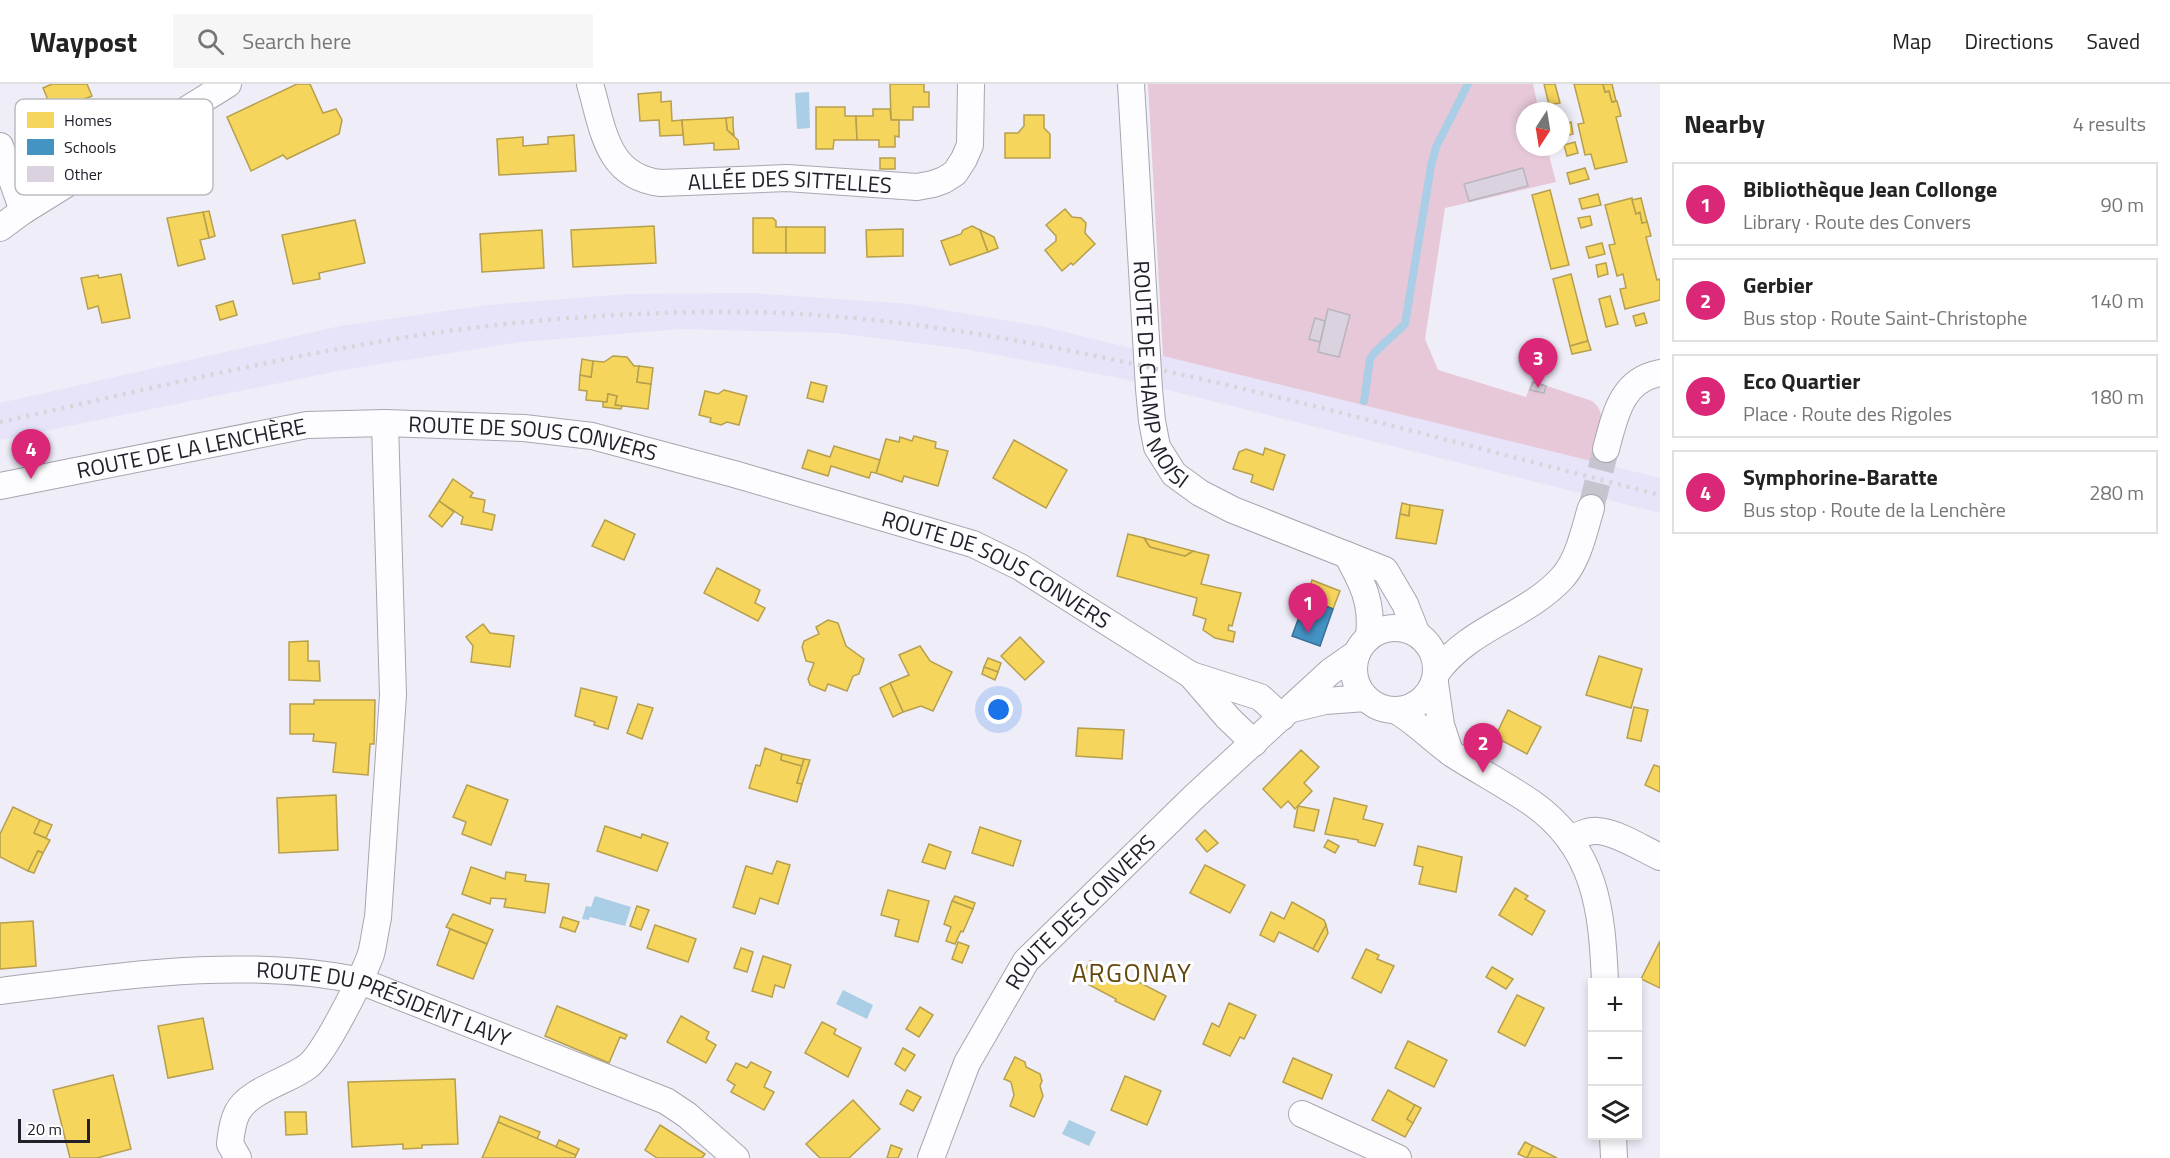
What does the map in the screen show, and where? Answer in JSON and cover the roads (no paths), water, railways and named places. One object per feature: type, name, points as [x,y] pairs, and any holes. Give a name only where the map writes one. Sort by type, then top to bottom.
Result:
[{"type":"street","points":[[204,99],[228,84]]},
{"type":"street","name":"ALLÉE DES SITTELLES","points":[[591,84],[612,154],[623,167],[636,177],[648,182],[787,178],[917,187],[944,180],[955,173],[964,159],[970,146],[971,84]]},
{"type":"street","name":"ROUTE DE CHAMP MOISI","points":[[1131,84],[1149,389],[1157,447],[1174,474],[1200,493],[1233,510],[1385,570],[1405,604],[1419,635]]},
{"type":"street","points":[[0,146],[15,188]]},
{"type":"street","points":[[17,195],[23,211]]},
{"type":"street","points":[[0,228],[49,195]]},
{"type":"street","points":[[1606,449],[1618,409],[1628,389],[1660,373]]},
{"type":"street","name":"ROUTE DE LA LENCHÈRE","points":[[0,486],[307,425],[385,423]]},
{"type":"street","name":"ROUTE DE SOUS CONVERS","points":[[229,1156],[236,1115],[240,1107],[253,1096],[309,1065],[322,1049],[360,981],[371,952],[378,918],[393,695],[385,423],[524,428],[592,436],[951,536],[990,551],[1020,567],[1191,675],[1260,697],[1287,713]]},
{"type":"street","points":[[1347,555],[1364,585],[1371,620],[1354,670],[1356,682],[1366,698],[1373,704],[1386,710],[1404,710],[1422,701],[1446,660],[1484,630],[1524,608],[1564,576],[1579,548],[1591,508]]},
{"type":"street","points":[[1363,645],[1379,630],[1391,627],[1404,628],[1419,635],[1433,651],[1441,725],[1450,753]]},
{"type":"street","points":[[1419,635],[1462,635],[1484,630]]},
{"type":"street","name":"ROUTE DES CONVERS","points":[[931,1158],[967,1063],[1026,961],[1195,795],[1330,672],[1363,645]]},
{"type":"street","name":"ROUTE DE SOUS CONVERS","points":[[1191,675],[1228,718],[1254,743]]},
{"type":"street","name":"ROUTE DES CONVERS","points":[[1287,713],[1325,701],[1366,698]]},
{"type":"street","points":[[1395,710],[1409,717],[1450,753],[1532,804],[1554,821],[1570,839],[1586,864],[1596,895],[1605,978]]},
{"type":"street","points":[[1570,839],[1597,830],[1660,857]]},
{"type":"street","name":"ROUTE DU PRÉSIDENT LAVY","points":[[0,991],[178,972],[226,970],[262,969],[325,974],[360,981],[666,1101],[687,1115],[736,1158]]},
{"type":"street","points":[[1302,1114],[1398,1158]]},
{"type":"street","points":[[1613,1140],[1614,1158]]},
{"type":"water","points":[[809,92],[810,128],[797,129],[795,93]]},
{"type":"water","points":[[595,896],[631,907],[625,926],[590,917],[589,920],[582,919],[586,906],[591,907]]},
{"type":"water","points":[[843,990],[873,1005],[867,1019],[836,1004]]},
{"type":"water","points":[[1069,1120],[1096,1132],[1089,1146],[1062,1134]]},
{"type":"waterway","points":[[1364,401],[1370,359],[1405,324],[1431,166],[1436,147],[1468,84]]},
{"type":"tunnel","points":[[1591,508],[1606,449]]},
{"type":"railway","points":[[0,422],[275,361],[441,332],[555,319],[631,314],[746,312],[809,315],[933,327],[1056,348],[1240,388],[1660,495]]},
{"type":"place","name":"Eco Quartier","points":[[1538,388]]},
{"type":"place","name":"Symphorine-Baratte","points":[[31,479]]},
{"type":"place","name":"Bibliothèque Jean Collonge","points":[[1308,633]]},
{"type":"place","name":"Gerbier","points":[[1483,773]]},
{"type":"district","name":"ARGONAY","points":[[1132,973]]}]
